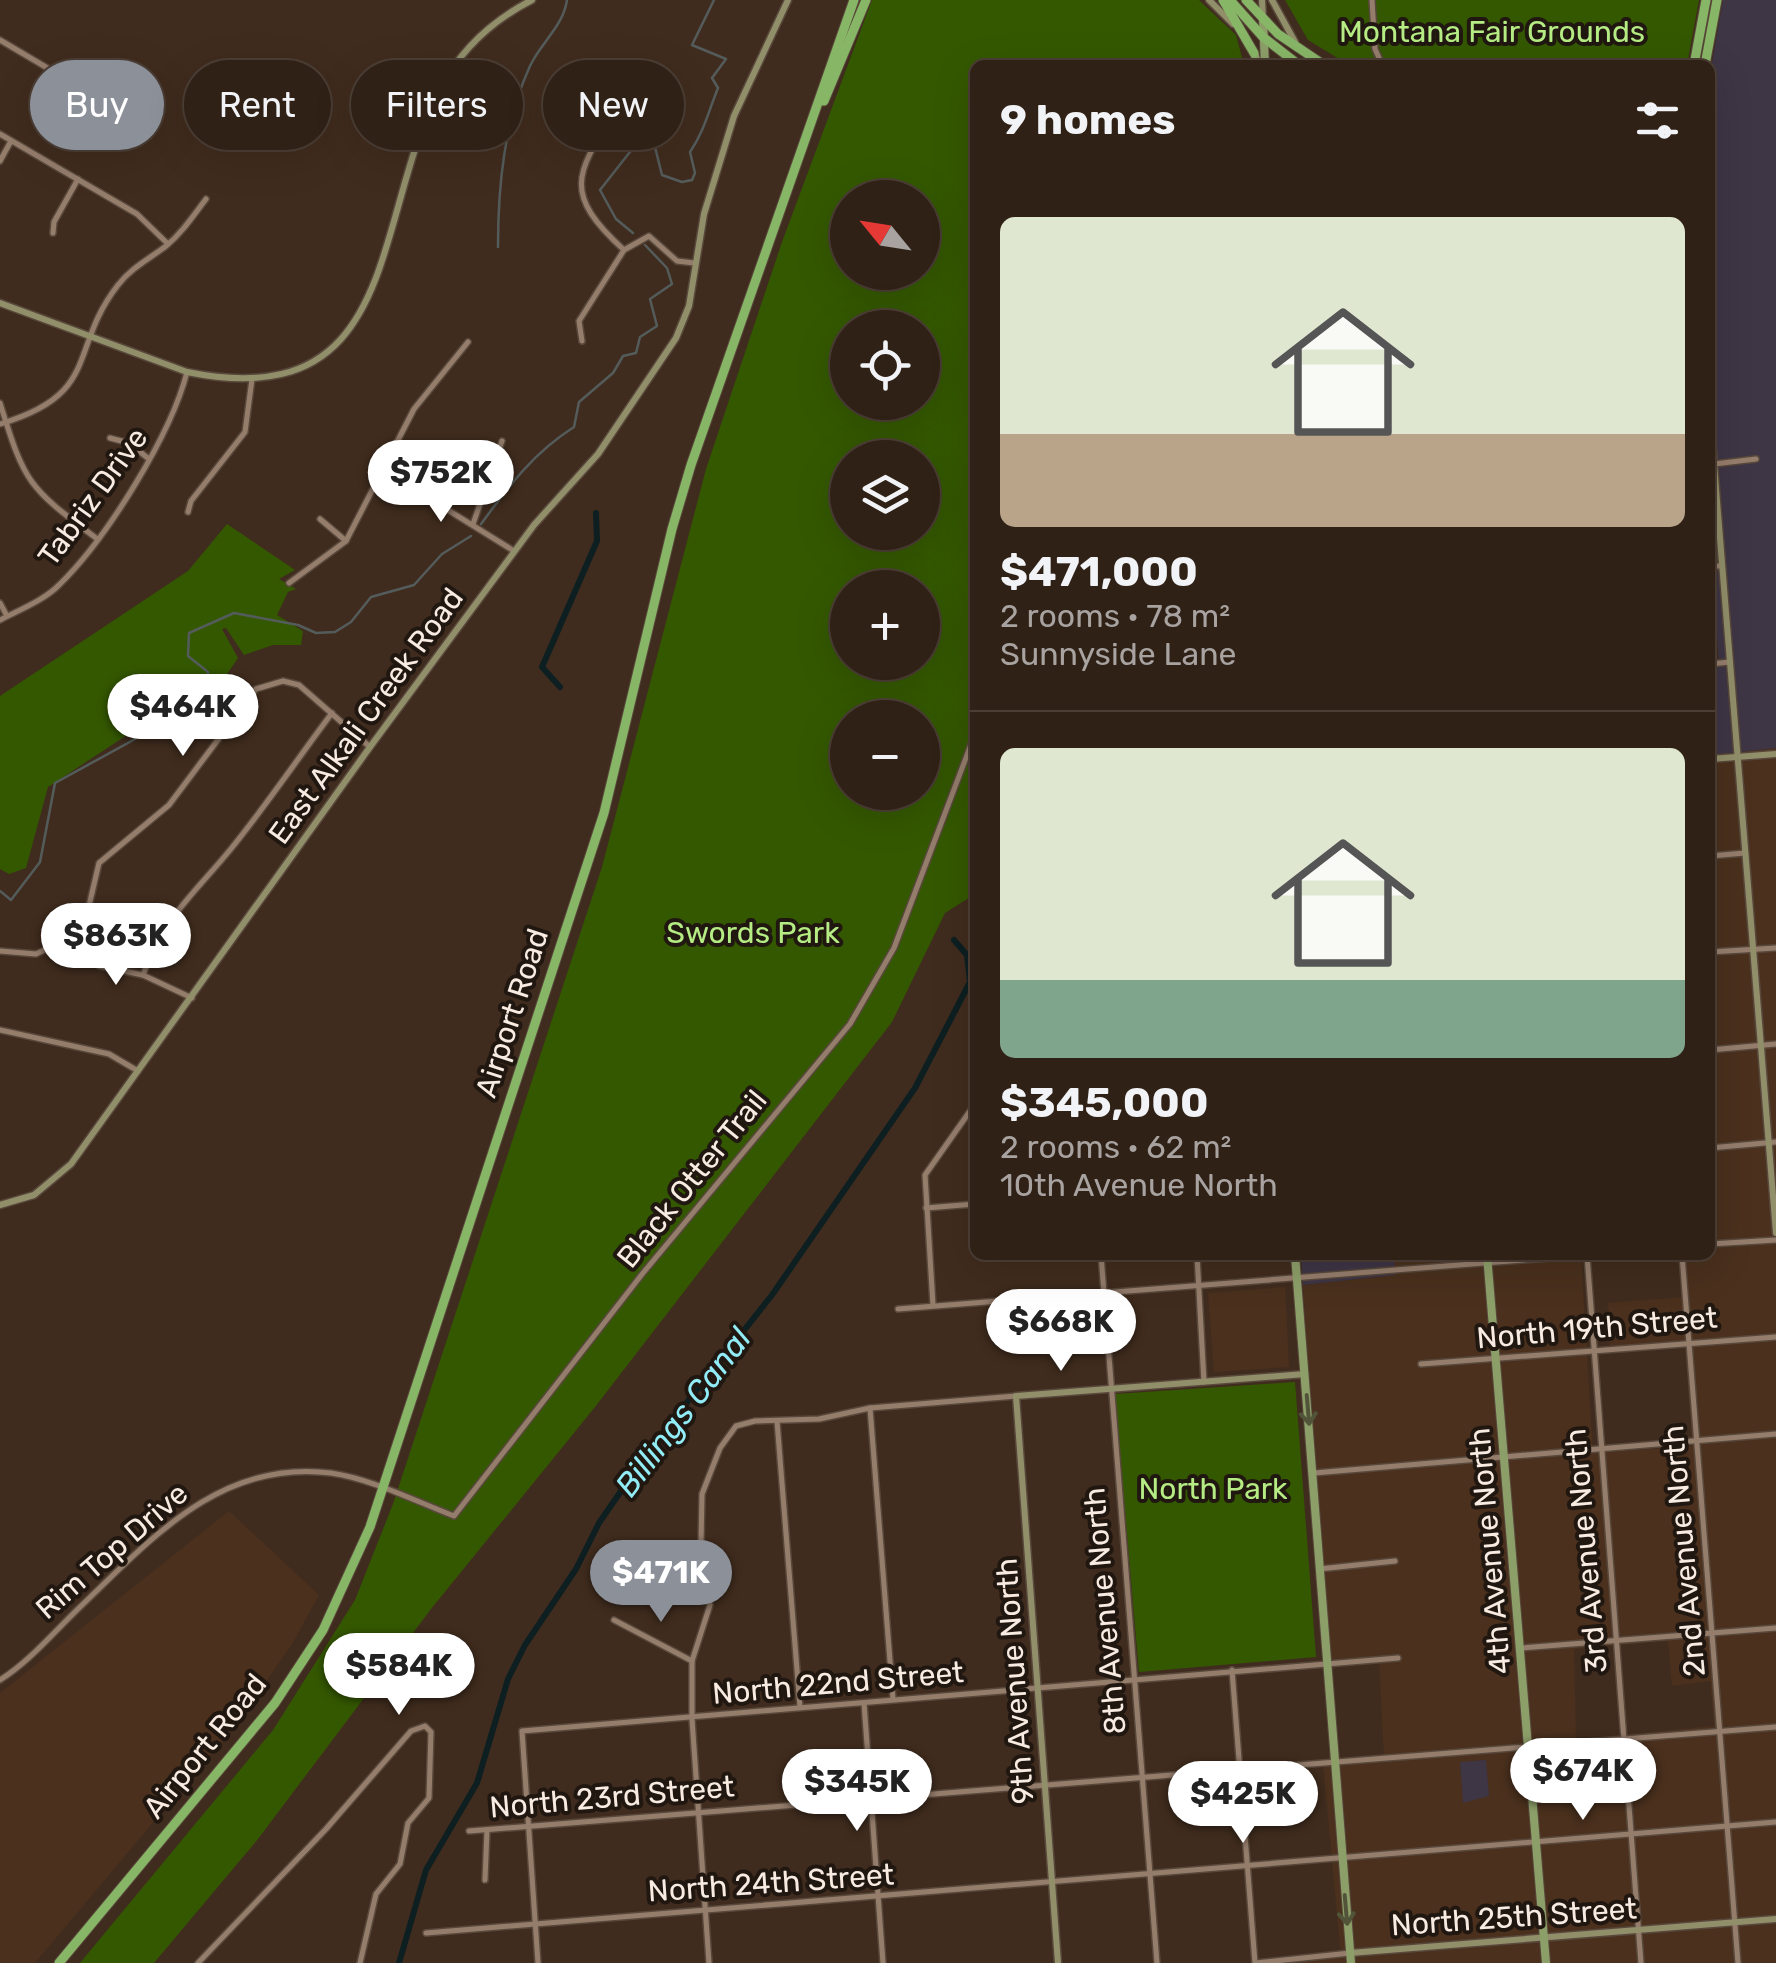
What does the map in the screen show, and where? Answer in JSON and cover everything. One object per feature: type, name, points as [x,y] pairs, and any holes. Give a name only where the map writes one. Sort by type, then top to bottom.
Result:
[{"type":"highway","name":"Airport Road","points":[[59,1963],[275,1703],[344,1592],[382,1488],[604,813],[672,529],[692,465],[854,0]]},
{"type":"highway","points":[[809,130],[866,0]]},
{"type":"highway","points":[[1226,0],[1254,52]]},
{"type":"highway","points":[[1226,0],[1293,60]]},
{"type":"highway","points":[[1246,0],[1301,52],[1315,60]]},
{"type":"highway","points":[[1695,60],[1706,0]]},
{"type":"highway","points":[[1707,60],[1717,0]]},
{"type":"main road","points":[[1261,60],[1263,18]]},
{"type":"main road","points":[[1254,52],[1258,60]]},
{"type":"main road","points":[[1295,1260],[1351,1963]]},
{"type":"main road","name":"4th Avenue North","points":[[1488,1260],[1546,1963]]},
{"type":"street","points":[[0,304],[187,372],[252,380],[308,365],[356,324],[442,85],[474,40],[532,0]]},
{"type":"street","name":"East Alkali Creek Road","points":[[0,1206],[13,1204],[58,1180],[514,551],[598,454],[676,338],[688,306],[694,263],[734,116],[788,0]]},
{"type":"street","points":[[1209,0],[1254,52]]},
{"type":"street","points":[[1262,0],[1263,18]]},
{"type":"street","points":[[1272,0],[1278,18],[1301,52]]},
{"type":"street","points":[[1372,0],[1375,49],[1380,60]]},
{"type":"street","points":[[0,40],[34,60]]},
{"type":"street","points":[[0,134],[137,214],[168,244]]},
{"type":"street","points":[[0,161],[11,140]]},
{"type":"street","points":[[591,150],[584,162],[580,186],[596,217],[624,250]]},
{"type":"street","points":[[53,233],[54,222],[78,179]]},
{"type":"street","points":[[3,423],[38,412],[66,388],[85,361],[121,282],[168,244],[206,199]]},
{"type":"street","points":[[582,341],[580,321],[624,250],[649,236],[677,260],[694,263]]},
{"type":"street","points":[[290,583],[346,541],[385,472],[414,408],[468,342]]},
{"type":"street","name":"Tabriz Drive","points":[[3,618],[59,586],[96,538],[168,431],[187,372]]},
{"type":"street","points":[[188,512],[191,500],[248,426],[252,380]]},
{"type":"street","points":[[0,403],[18,464],[38,494],[96,538]]},
{"type":"street","points":[[110,438],[129,443],[149,459]]},
{"type":"street","points":[[473,524],[502,441]]},
{"type":"street","points":[[1715,465],[1756,459]]},
{"type":"street","points":[[385,472],[514,551]]},
{"type":"street","points":[[1715,487],[1772,1142],[1776,1232],[1715,1243]]},
{"type":"street","points":[[320,519],[346,541]]},
{"type":"street","points":[[1715,566],[1722,566]]},
{"type":"street","points":[[0,603],[3,618]]},
{"type":"street","points":[[1715,664],[1730,662]]},
{"type":"street","points":[[0,951],[36,954],[68,940],[88,910],[99,863],[169,805],[256,688],[283,682],[300,685],[370,747]]},
{"type":"street","points":[[143,975],[157,937],[179,904],[228,852],[332,713]]},
{"type":"street","name":"Black Otter Trail","points":[[382,1488],[454,1516],[599,1328],[850,1024],[894,948],[970,745]]},
{"type":"street","points":[[1715,759],[1776,754]]},
{"type":"street","points":[[1715,856],[1746,853]]},
{"type":"street","points":[[68,940],[99,966],[143,975],[192,998]]},
{"type":"street","points":[[1715,952],[1776,948]]},
{"type":"street","points":[[0,1030],[109,1054],[138,1071]]},
{"type":"street","points":[[1715,1050],[1776,1044]]},
{"type":"street","points":[[933,1306],[925,1175],[970,1111]]},
{"type":"street","points":[[1715,1148],[1772,1142]]},
{"type":"street","points":[[926,1208],[970,1204]]},
{"type":"street","name":"8th Avenue North","points":[[1102,1260],[1109,1387],[1157,1963]]},
{"type":"street","points":[[1197,1260],[1204,1382]]},
{"type":"street","points":[[898,1309],[1198,1287],[1469,1260]]},
{"type":"street","name":"3rd Avenue North","points":[[1586,1260],[1640,1961]]},
{"type":"street","name":"2nd Avenue North","points":[[1682,1260],[1738,1961]]},
{"type":"street","name":"North 19th Street","points":[[1421,1364],[1776,1336]]},
{"type":"street","points":[[709,1963],[692,1719],[692,1661],[710,1606],[701,1544],[702,1494],[720,1448],[736,1426],[844,1416],[870,1408],[1305,1374]]},
{"type":"street","name":"9th Avenue North","points":[[1016,1396],[1058,1963]]},
{"type":"street","points":[[870,1408],[893,1699]]},
{"type":"street","points":[[777,1421],[800,1708]]},
{"type":"street","points":[[1314,1473],[1776,1434]]},
{"type":"street","name":"Rim Top Drive","points":[[0,1680],[157,1533],[199,1500],[264,1474],[332,1473],[382,1488]]},
{"type":"street","points":[[1319,1569],[1396,1561]]},
{"type":"street","points":[[614,1620],[692,1661]]},
{"type":"street","points":[[1522,1648],[1776,1628]]},
{"type":"street","name":"North 22nd Street","points":[[526,1827],[522,1730],[1398,1658]]},
{"type":"street","points":[[1232,1670],[1255,1963]]},
{"type":"street","points":[[864,1703],[884,1963]]},
{"type":"street","points":[[198,1963],[326,1829],[411,1730],[425,1726],[430,1732],[428,1798],[408,1824],[400,1864],[376,1894],[360,1963]]},
{"type":"street","name":"North 23rd Street","points":[[469,1831],[1776,1727]]},
{"type":"street","name":"North 24th Street","points":[[426,1933],[880,1898],[1246,1864],[1631,1837],[1776,1822]]},
{"type":"street","points":[[526,1827],[538,1963]]},
{"type":"street","points":[[486,1880],[487,1830]]},
{"type":"street","name":"North 25th Street","points":[[1255,1963],[1776,1919]]},
{"type":"shaded area","points":[[1723,0],[1776,0],[1776,748],[1715,754],[1715,665],[1719,664],[1715,610],[1712,60]]},
{"type":"shaded area","points":[[1776,748],[1776,1963],[1257,1963],[1341,1957],[1323,1763],[1384,1757],[1379,1660],[1327,1662],[1303,1285],[1395,1275],[1394,1260],[1581,1260],[1593,1453],[1692,1446],[1685,1343],[1610,1352],[1608,1303],[1685,1297],[1682,1260],[1715,1260],[1715,754]],"holes":[[[1668,1641],[1672,1686],[1710,1681],[1714,1726],[1576,1739],[1574,1649]]]},
{"type":"shaded area","points":[[1301,1260],[1394,1260],[1395,1275],[1303,1285]]},
{"type":"shaded area","points":[[1285,1287],[1289,1367],[1214,1372],[1208,1293]]},
{"type":"shaded area","points":[[229,1511],[319,1595],[292,1644],[240,1719],[35,1963],[0,1963],[0,1693]]},
{"type":"shaded area","points":[[1486,1760],[1489,1796],[1463,1803],[1460,1762]]},
{"type":"green space","name":"Swords Park","points":[[872,0],[1199,0],[1236,35],[1243,60],[970,60],[970,897],[945,913],[892,1022],[595,1407],[431,1609],[258,1839],[154,1963],[80,1963],[273,1730],[355,1600],[393,1504],[602,867],[706,469],[782,242]]},
{"type":"green space","name":"Montana Fair Grounds","points":[[1285,0],[1699,0],[1688,60],[1341,60],[1308,40]]},
{"type":"green space","points":[[227,524],[295,570],[279,579],[296,589],[288,592],[277,615],[303,631],[301,645],[273,645],[244,655],[226,628],[222,629],[238,658],[219,686],[205,677],[197,689],[48,787],[26,868],[9,874],[0,869],[0,696],[188,571]]},
{"type":"green space","name":"North Park","points":[[1295,1382],[1316,1657],[1139,1672],[1115,1394]]},
{"type":"waterway","name":"Billings Canal","points":[[498,247],[501,178],[514,110],[530,66],[561,18],[567,0]]},
{"type":"waterway","points":[[633,233],[616,219],[600,190],[637,143],[655,147],[662,175],[682,182],[692,180],[695,173],[690,152],[718,88],[712,78],[726,59],[692,45],[714,0]]},
{"type":"waterway","points":[[481,524],[534,459],[574,427],[579,402],[613,373],[623,356],[636,353],[640,337],[657,326],[650,299],[672,284],[667,268],[645,245]]},
{"type":"waterway","name":"Billings Canal","points":[[560,687],[542,667],[597,541],[596,513]]},
{"type":"waterway","points":[[0,891],[11,900],[40,862],[55,783],[208,699],[208,672],[188,656],[189,633],[234,613],[298,625],[316,633],[335,632],[351,622],[371,597],[414,585],[442,554],[471,536]]},
{"type":"waterway","name":"Billings Canal","points":[[399,1963],[426,1870],[477,1783],[508,1679],[525,1645],[576,1569],[599,1523],[650,1449],[772,1295],[915,1088],[970,982],[967,955],[954,940]]}]
